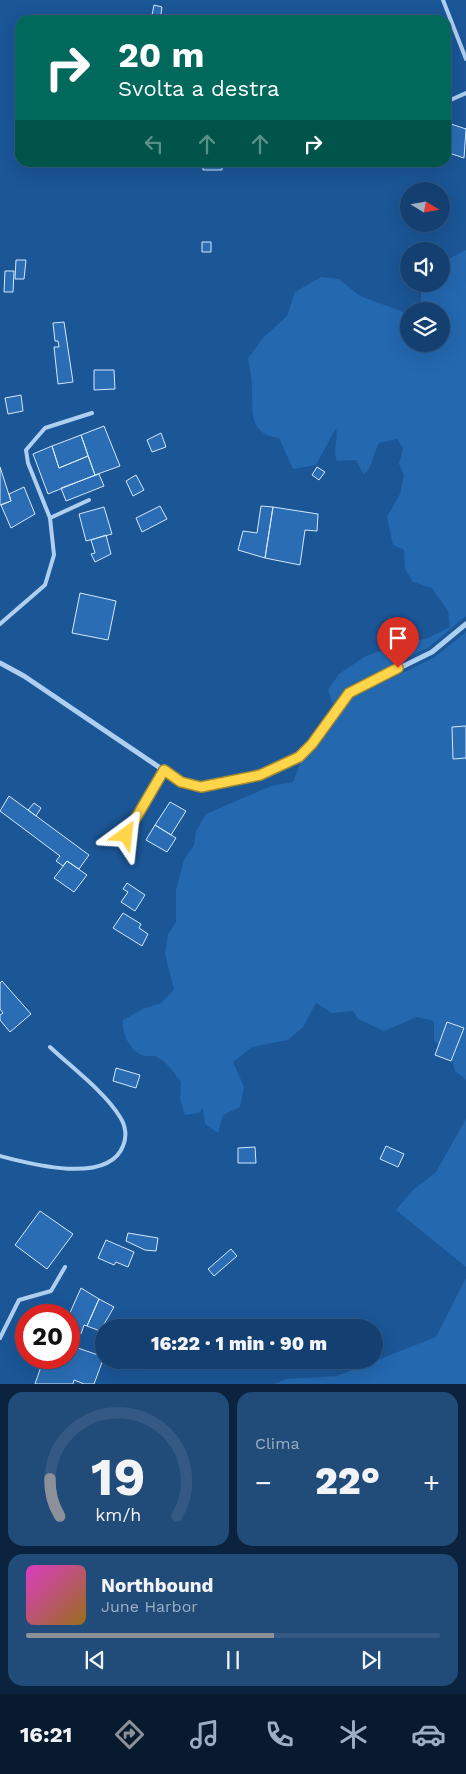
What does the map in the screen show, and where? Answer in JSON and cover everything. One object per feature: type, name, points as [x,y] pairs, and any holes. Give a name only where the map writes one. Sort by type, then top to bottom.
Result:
[{"type":"street","points":[[0,663],[24,676],[181,782],[201,787],[260,775],[299,757],[312,744],[349,693],[432,652],[466,624]]},
{"type":"lane","points":[[443,0],[449,15]]},
{"type":"lane","points":[[451,21],[466,59]]},
{"type":"lane","points":[[451,100],[466,92]]},
{"type":"lane","points":[[0,624],[45,586],[54,554],[50,518],[28,463],[26,450],[45,428],[92,413]]},
{"type":"lane","points":[[50,518],[89,500]]},
{"type":"lane","points":[[126,835],[164,770]]},
{"type":"lane","points":[[0,1156],[39,1166],[86,1168],[107,1165],[120,1155],[126,1138],[121,1118],[104,1097],[50,1047]]},
{"type":"lane","points":[[0,1338],[19,1300],[51,1291],[65,1267]]},
{"type":"shaded area","points":[[466,250],[466,616],[429,647],[345,688],[333,704],[328,690],[339,674],[364,657],[379,651],[389,651],[400,642],[426,639],[450,627],[448,611],[432,588],[413,582],[405,569],[404,550],[393,545],[387,517],[400,494],[404,475],[399,464],[403,448],[397,439],[379,443],[369,468],[364,475],[356,460],[337,461],[335,453],[336,428],[316,465],[293,469],[279,438],[261,432],[254,419],[248,358],[264,337],[287,316],[295,292],[321,277],[339,279],[360,296],[400,311],[400,352],[450,352],[450,302],[421,302],[421,293],[450,292],[450,258]]},
{"type":"shaded area","points":[[466,632],[466,1080],[455,1071],[450,1053],[434,1041],[434,1021],[417,1017],[384,1031],[358,1019],[353,1011],[332,1013],[316,1003],[303,1027],[288,1040],[252,1047],[233,1062],[244,1087],[240,1107],[223,1115],[218,1133],[205,1124],[203,1108],[198,1113],[185,1115],[180,1099],[181,1082],[161,1059],[155,1056],[145,1056],[135,1051],[125,1036],[123,1025],[123,1020],[143,1009],[161,1003],[174,990],[165,954],[168,934],[176,922],[176,890],[184,860],[194,845],[196,831],[206,814],[271,786],[293,782],[301,762],[317,748],[352,698],[435,657]]},
{"type":"shaded area","points":[[466,1119],[466,1267],[396,1210],[413,1190],[436,1172]]},
{"type":"shaded area","points":[[466,1278],[466,1384],[274,1384],[286,1379],[337,1376],[355,1369],[383,1369],[383,1358],[436,1337]]},
{"type":"building","points":[[154,5],[162,7],[161,15],[152,15]]},
{"type":"building","points":[[451,124],[466,129],[464,158],[451,154]]},
{"type":"building","points":[[203,167],[222,167],[222,170],[203,170]]},
{"type":"building","points":[[202,242],[211,242],[211,252],[202,252]]},
{"type":"building","points":[[16,260],[26,260],[24,279],[15,279]]},
{"type":"building","points":[[5,271],[14,271],[13,292],[4,292]]},
{"type":"building","points":[[64,322],[73,382],[58,384],[54,347],[59,347],[58,341],[55,341],[53,323]]},
{"type":"building","points":[[94,370],[114,370],[115,389],[94,390]]},
{"type":"building","points":[[21,395],[23,411],[8,414],[5,398]]},
{"type":"building","points":[[104,426],[120,466],[95,475],[81,435]]},
{"type":"building","points":[[161,433],[166,447],[152,452],[147,440]]},
{"type":"building","points":[[81,435],[88,456],[59,468],[52,446]]},
{"type":"building","points":[[52,446],[59,468],[88,456],[95,475],[48,494],[33,454]]},
{"type":"building","points":[[0,467],[11,501],[0,505]]},
{"type":"building","points":[[317,467],[325,472],[319,480],[312,475]]},
{"type":"building","points":[[99,474],[104,486],[66,501],[61,488]]},
{"type":"building","points":[[136,475],[144,490],[133,496],[126,481]]},
{"type":"building","points":[[24,487],[35,514],[11,528],[1,505],[11,501],[9,494]]},
{"type":"building","points":[[160,506],[167,519],[142,532],[136,518]]},
{"type":"building","points":[[261,506],[273,507],[265,558],[238,550],[243,531],[257,533]]},
{"type":"building","points":[[104,507],[112,534],[86,541],[79,514]]},
{"type":"building","points":[[273,507],[318,514],[317,531],[305,530],[300,565],[265,558]]},
{"type":"building","points":[[106,535],[111,554],[95,562],[91,554],[95,553],[91,540]]},
{"type":"building","points":[[80,593],[116,601],[108,640],[72,633]]},
{"type":"building","points":[[466,726],[466,758],[453,759],[452,727]]},
{"type":"building","points":[[9,796],[89,855],[79,869],[67,861],[63,866],[56,861],[60,856],[0,811]]},
{"type":"building","points":[[170,802],[186,811],[171,835],[155,825]]},
{"type":"building","points":[[34,803],[41,808],[36,816],[28,810]]},
{"type":"building","points":[[155,825],[176,838],[167,852],[146,840]]},
{"type":"building","points":[[67,861],[87,875],[74,892],[54,878]]},
{"type":"building","points":[[127,883],[145,895],[135,911],[121,902],[128,892],[123,889]]},
{"type":"building","points":[[123,913],[141,924],[139,928],[148,934],[142,946],[113,928]]},
{"type":"building","points":[[2,981],[31,1014],[10,1032],[0,1020],[0,1015],[3,1013],[0,1009],[0,983]]},
{"type":"building","points":[[447,1022],[464,1028],[451,1061],[435,1055]]},
{"type":"building","points":[[116,1068],[140,1075],[136,1088],[113,1081]]},
{"type":"building","points":[[386,1146],[404,1154],[398,1167],[380,1159]]},
{"type":"building","points":[[255,1147],[256,1163],[238,1163],[238,1148]]},
{"type":"building","points":[[40,1211],[73,1234],[47,1269],[15,1245]]},
{"type":"building","points":[[128,1233],[158,1238],[156,1251],[145,1250],[126,1241]]},
{"type":"building","points":[[106,1240],[134,1252],[128,1267],[116,1262],[114,1265],[98,1258]]},
{"type":"building","points":[[231,1249],[237,1256],[214,1276],[208,1269]]},
{"type":"building","points":[[81,1288],[99,1299],[87,1326],[84,1325],[81,1334],[80,1304],[74,1304]]},
{"type":"building","points":[[99,1299],[114,1307],[107,1319],[95,1319],[95,1329],[87,1326]]},
{"type":"building","points":[[80,1349],[95,1354],[95,1369],[100,1369],[94,1384],[84,1384],[74,1380],[73,1384],[35,1384],[40,1369],[80,1369]]},
{"type":"route","points":[[126,835],[164,770],[181,782],[201,787],[260,775],[299,757],[312,744],[349,693],[398,668]]}]
